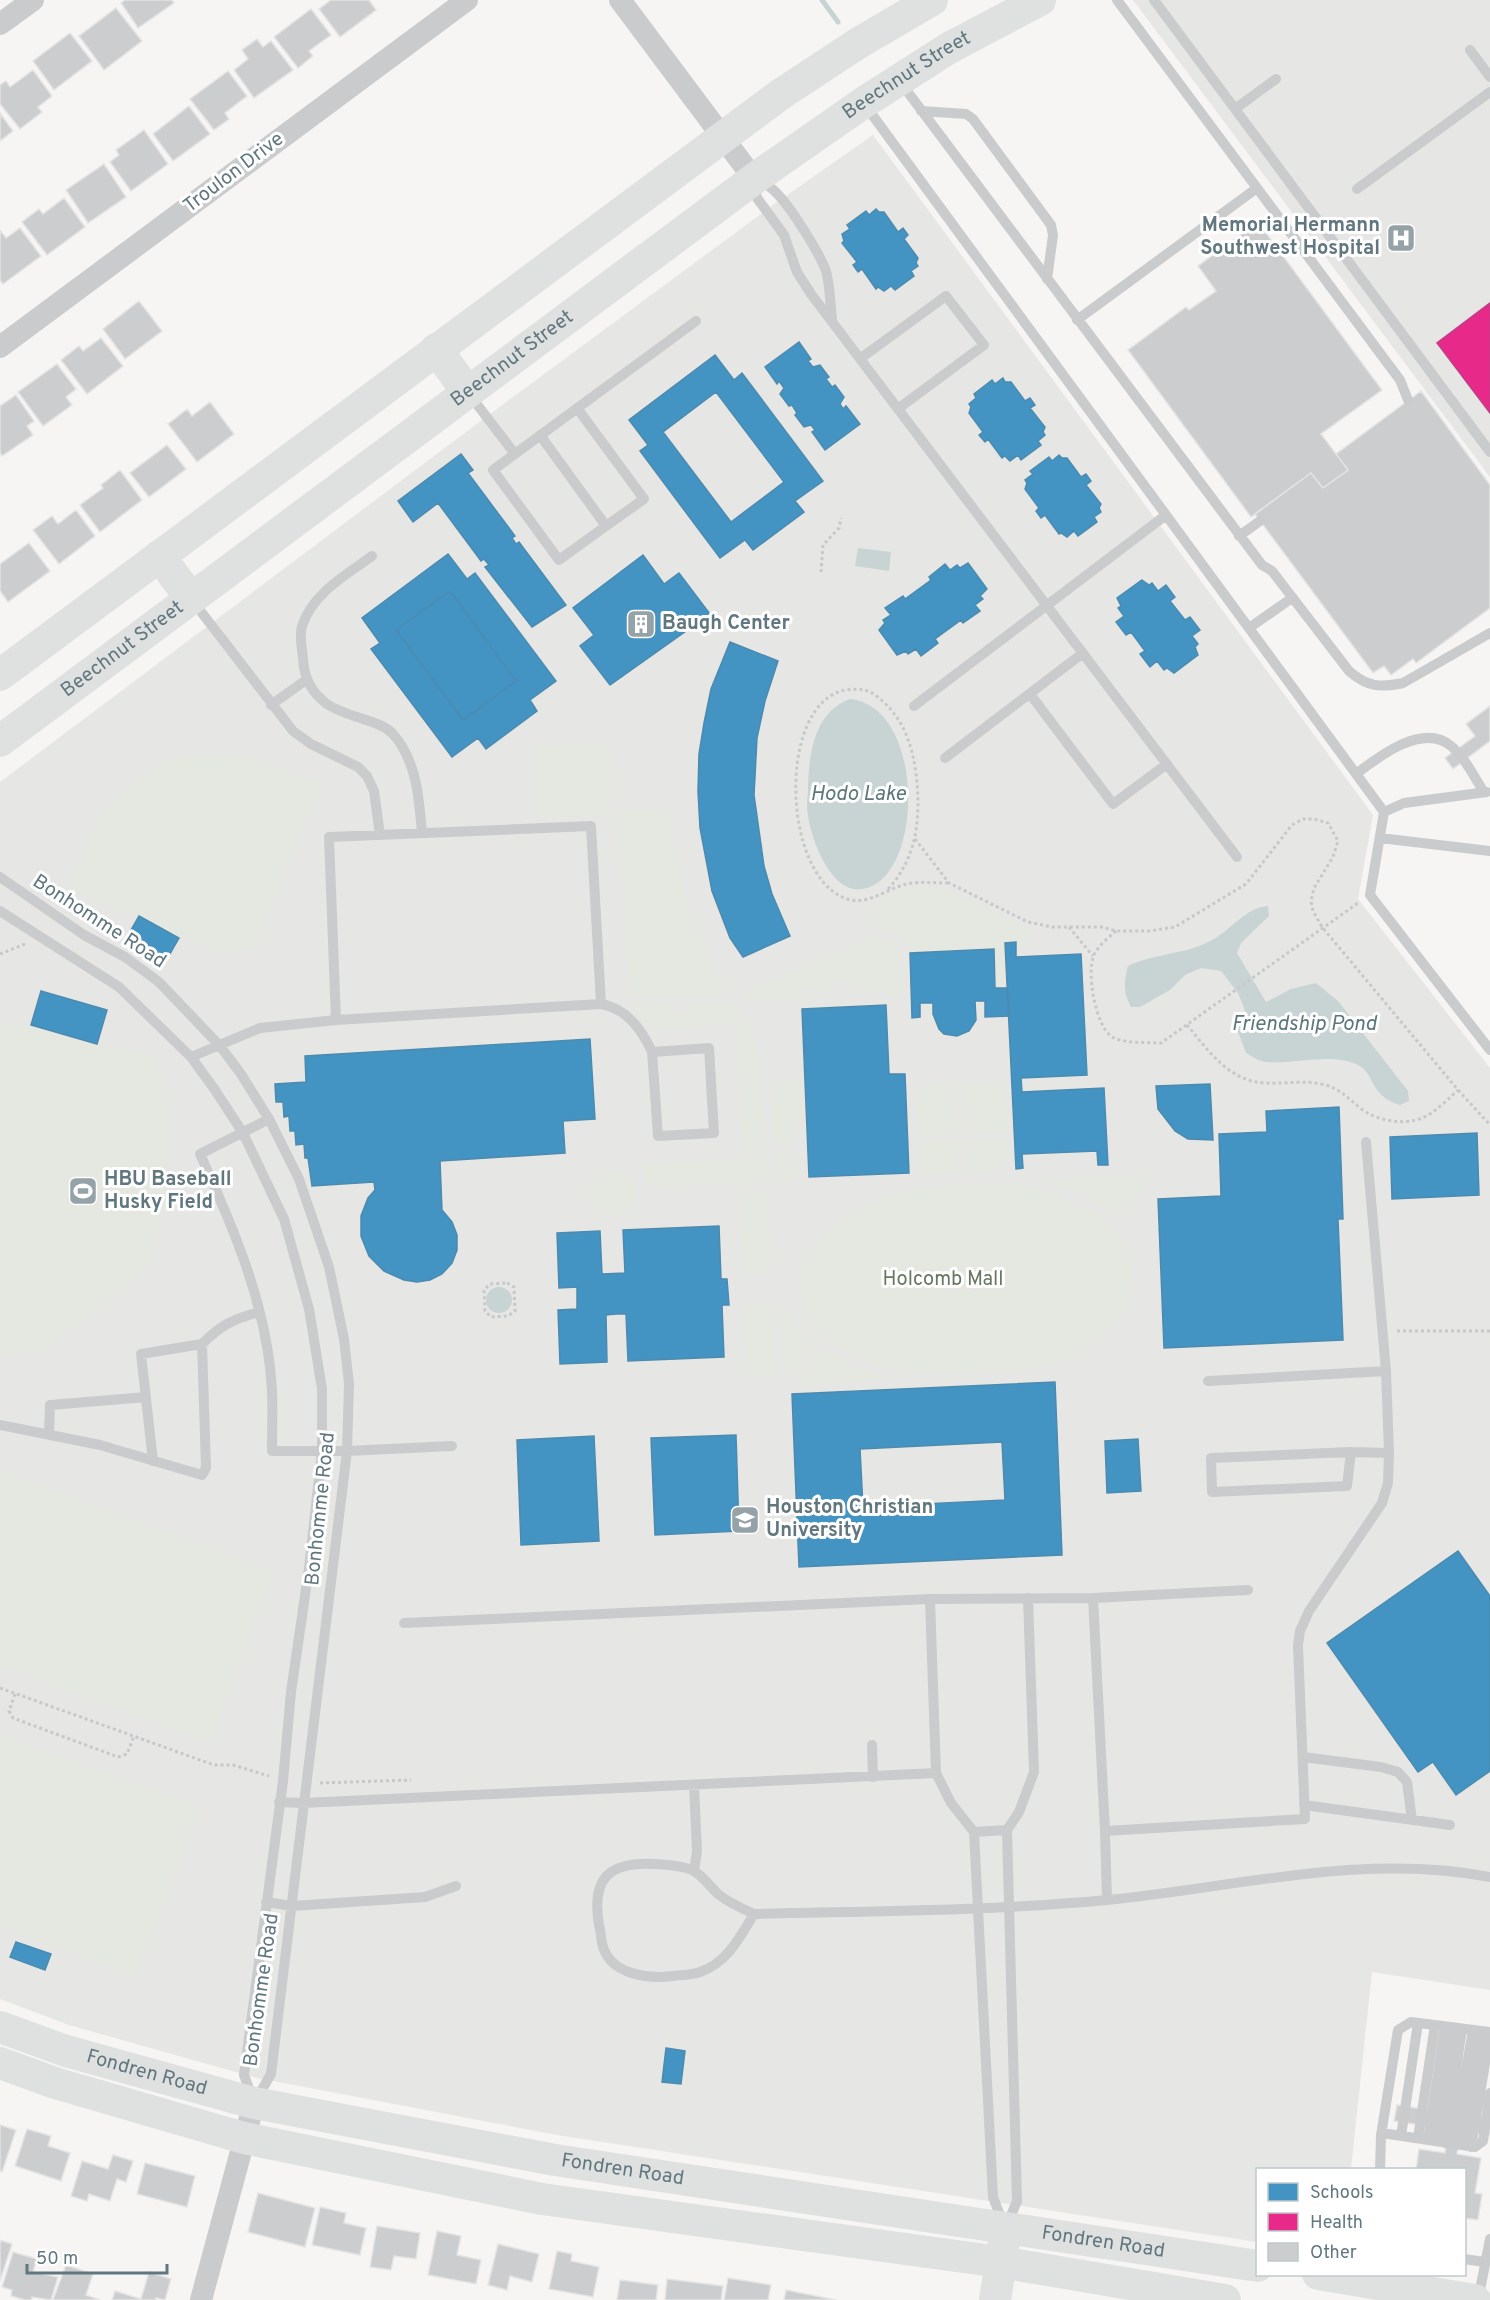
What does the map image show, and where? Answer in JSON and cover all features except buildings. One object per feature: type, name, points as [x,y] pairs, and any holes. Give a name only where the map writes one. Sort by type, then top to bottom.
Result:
[{"type":"main road","points":[[0,675],[781,94],[857,44],[932,0]]},
{"type":"main road","name":"Beechnut Street","points":[[0,741],[754,179],[863,103],[949,48],[1040,0]]},
{"type":"main road","points":[[436,350],[467,392]]},
{"type":"main road","points":[[159,556],[191,598]]},
{"type":"main road","name":"Fondren Road","points":[[0,2027],[66,2051],[254,2103],[555,2160],[1256,2266]]},
{"type":"main road","name":"Fondren Road","points":[[0,2064],[55,2083],[244,2138],[542,2199],[1000,2262],[1225,2300]]},
{"type":"main road","points":[[994,2300],[1006,2228]]},
{"type":"main road","points":[[1340,2276],[1385,2280],[1476,2300]]},
{"type":"street","points":[[0,24],[33,0]]},
{"type":"street","name":"Troulon Drive","points":[[0,347],[467,0]]},
{"type":"street","points":[[620,0],[754,179]]},
{"type":"street","points":[[201,2300],[254,2103]]},
{"type":"lane","points":[[1117,0],[1400,380],[1408,400]]},
{"type":"lane","points":[[1154,0],[1490,452]]},
{"type":"lane","points":[[1470,50],[1490,77]]},
{"type":"lane","points":[[1235,109],[1276,79]]},
{"type":"lane","points":[[898,80],[1239,536],[1262,565],[1272,572],[1349,671],[1360,681],[1375,686],[1403,683],[1490,633]]},
{"type":"lane","points":[[1357,189],[1490,92]]},
{"type":"lane","points":[[863,103],[1384,812],[1370,895],[1490,1050]]},
{"type":"lane","points":[[921,111],[966,114],[973,119],[1051,225],[1053,235],[1047,279]]},
{"type":"lane","points":[[754,179],[771,187],[811,241],[827,273],[832,318]]},
{"type":"lane","points":[[754,179],[757,198],[784,235],[797,272],[812,294],[1237,857]]},
{"type":"lane","points":[[1077,320],[1257,188]]},
{"type":"lane","points":[[784,235],[800,225]]},
{"type":"lane","points":[[861,358],[946,296],[984,345],[899,408]]},
{"type":"lane","points":[[577,408],[644,499],[559,560],[493,470],[540,435],[696,321]]},
{"type":"lane","points":[[467,392],[515,454]]},
{"type":"lane","points":[[540,435],[606,526]]},
{"type":"lane","points":[[914,706],[1166,514]]},
{"type":"lane","points":[[1239,536],[1260,520]]},
{"type":"lane","points":[[372,556],[330,587],[316,601],[308,615],[302,628],[306,680],[314,693],[328,705],[368,722],[378,723],[397,740],[415,776],[422,833]]},
{"type":"lane","points":[[191,598],[293,731],[311,744],[358,767],[367,776],[374,791],[380,835]]},
{"type":"lane","points":[[1249,628],[1292,598]]},
{"type":"lane","points":[[945,758],[1083,653]]},
{"type":"lane","points":[[271,705],[306,680]]},
{"type":"lane","points":[[1030,694],[1113,804],[1167,764]]},
{"type":"lane","points":[[1356,774],[1400,744],[1427,738],[1439,739],[1458,752],[1487,792],[1404,803],[1384,812]]},
{"type":"lane","points":[[336,1020],[329,837],[591,826],[602,1004]]},
{"type":"lane","points":[[1380,838],[1490,851]]},
{"type":"lane","name":"Bonhomme Road","points":[[0,877],[84,934],[125,957],[159,982],[220,1046],[242,1074],[269,1119],[299,1179],[329,1267],[349,1384],[347,1451],[271,2074],[254,2103]]},
{"type":"lane","name":"Bonhomme Road","points":[[0,911],[119,987],[190,1058],[215,1090],[243,1133],[284,1219],[309,1309],[322,1389],[322,1451],[309,1568],[291,1692],[283,1780],[244,2075],[254,2103]]},
{"type":"lane","points":[[190,1058],[260,1028],[336,1020],[602,1004],[620,1010],[635,1025],[652,1052],[658,1136],[714,1133],[709,1048],[652,1052]]},
{"type":"lane","points":[[269,1119],[200,1154],[245,1262],[260,1312],[272,1390],[272,1451],[347,1451],[452,1446]]},
{"type":"lane","points":[[1105,1831],[1305,1819],[1298,1646],[1300,1631],[1310,1611],[1382,1503],[1388,1483],[1386,1371],[1366,1142]]},
{"type":"lane","points":[[153,1461],[141,1354],[202,1344],[220,1327],[234,1318],[260,1312]]},
{"type":"lane","points":[[0,1425],[100,1445],[202,1475],[206,1468],[202,1344]]},
{"type":"lane","points":[[1208,1381],[1386,1371]]},
{"type":"lane","points":[[50,1435],[50,1405],[146,1397]]},
{"type":"lane","points":[[1351,1452],[1347,1486],[1212,1492],[1211,1458],[1351,1452],[1389,1453]]},
{"type":"lane","points":[[404,1623],[930,1599],[1093,1598],[1248,1590]]},
{"type":"lane","points":[[1006,2228],[1017,2200],[1006,1830],[1019,1812],[1034,1772],[1028,1598]]},
{"type":"lane","points":[[1093,1598],[1107,1900]]},
{"type":"lane","points":[[930,1599],[936,1773],[951,1803],[974,1832],[993,2197],[1006,2228]]},
{"type":"lane","points":[[872,1745],[873,1777]]},
{"type":"lane","points":[[1303,1757],[1381,1767],[1398,1772],[1407,1782],[1412,1820]]},
{"type":"lane","points":[[279,1802],[303,1803],[936,1773]]},
{"type":"lane","points":[[693,1785],[697,1852],[694,1870]]},
{"type":"lane","points":[[1304,1805],[1450,1825]]},
{"type":"lane","points":[[974,1832],[1006,1830]]},
{"type":"lane","points":[[754,1914],[735,1945],[718,1963],[699,1973],[652,1976],[626,1972],[613,1964],[604,1949],[597,1909],[597,1894],[603,1880],[611,1872],[625,1865],[645,1863],[674,1865],[694,1870],[717,1893],[736,1906],[754,1914],[1008,1908],[1107,1900],[1294,1876],[1369,1869],[1422,1870],[1490,1876]]},
{"type":"lane","points":[[266,1902],[292,1906],[425,1897],[456,1886]]},
{"type":"lane","points":[[1380,2168],[1382,2133],[1398,2030],[1411,2022],[1458,2028]]},
{"type":"lane","points":[[1436,2141],[1458,2028]]},
{"type":"lane","points":[[1436,2141],[1458,2028]]},
{"type":"lane","points":[[1436,2141],[1458,2028]]},
{"type":"lane","points":[[1436,2141],[1458,2028]]},
{"type":"lane","points":[[1382,2133],[1475,2147],[1483,2141],[1490,2094]]},
{"type":"lane","points":[[1476,2300],[1490,2239]]},
{"type":"lane","points":[[1466,2259],[1484,2262]]},
{"type":"path","points":[[821,572],[823,545],[838,528],[841,518]]},
{"type":"path","points":[[888,889],[899,878],[911,854],[915,839],[918,807],[913,755],[904,728],[889,707],[871,691],[852,689],[841,691],[822,704],[808,725],[803,739],[797,775],[799,834],[814,869],[834,893],[849,900],[859,901],[872,898],[888,889],[908,883],[949,883]]},
{"type":"path","points":[[915,839],[949,883],[1028,922],[1052,927],[1102,927],[1116,931],[1149,931],[1174,927],[1246,884],[1292,825],[1303,819],[1328,823],[1338,841],[1333,857],[1314,888],[1311,901],[1312,910],[1322,927],[1490,1125]]},
{"type":"path","points":[[1069,927],[1093,956],[1094,998],[1099,1020],[1105,1032],[1113,1038],[1124,1041],[1161,1043],[1370,895]]},
{"type":"path","points":[[1093,956],[1106,939],[1116,931]]},
{"type":"path","points":[[1187,1024],[1214,1058],[1233,1073],[1248,1080],[1264,1083],[1321,1084],[1337,1089],[1372,1116],[1388,1120],[1420,1119],[1458,1090]]},
{"type":"path","points":[[507,1283],[514,1287],[515,1311],[508,1316],[490,1317],[485,1311],[484,1290],[490,1284],[507,1283]]},
{"type":"path","points":[[1383,1331],[1490,1331]]},
{"type":"path","points":[[0,1688],[214,1765],[233,1765],[283,1780]]},
{"type":"path","points":[[15,1694],[9,1711],[13,1718],[112,1755],[118,1757],[127,1755],[134,1736]]},
{"type":"path","points":[[307,1783],[411,1780]]},
{"type":"shaded area","name":"Memorial Hermann Southwest Hospital","points":[[1133,0],[1490,0],[1490,477]]},
{"type":"shaded area","name":"Houston Christian University","points":[[873,135],[1373,815],[1358,899],[1490,1068],[1490,1990],[1372,1972],[1351,2168],[1256,2168],[1256,2242],[557,2135],[257,2078],[69,2025],[0,1999],[0,782],[773,205]]},
{"type":"green space","points":[[609,742],[611,815],[537,818],[534,747]]},
{"type":"green space","points":[[233,754],[256,759],[321,784],[255,944],[228,956],[66,889],[103,811],[156,765],[168,759]]},
{"type":"green space","points":[[667,809],[670,811],[676,858],[687,903],[703,947],[725,989],[723,995],[627,999],[620,813]]},
{"type":"green space","points":[[927,886],[946,889],[1033,929],[1017,952],[1016,942],[1005,943],[1007,988],[995,988],[994,949],[990,949],[985,944],[978,949],[908,952],[901,938],[877,928],[875,901],[900,890]]},
{"type":"green space","points":[[877,936],[889,938],[901,950],[903,991],[899,996],[890,996],[887,991],[882,990],[862,993],[847,978],[836,981],[827,993],[802,989],[800,991],[801,1000],[751,1002],[743,998],[745,992]]},
{"type":"green space","points":[[732,999],[744,1013],[733,1023],[649,1030],[627,1006],[670,1004],[675,1013],[685,1013],[691,1003],[728,1002]]},
{"type":"green space","points":[[747,1016],[758,1045],[766,1151],[743,1151],[735,1029]]},
{"type":"green space","name":"HBU Baseball Husky Field","points":[[0,1020],[158,1058],[169,1140],[169,1167],[162,1221],[143,1273],[42,1352],[0,1356]]},
{"type":"green space","points":[[803,1079],[804,1122],[795,1123],[796,1142],[774,1143],[772,1081]]},
{"type":"green space","points":[[1006,1082],[1008,1132],[963,1134],[961,1084]]},
{"type":"green space","points":[[955,1084],[958,1134],[919,1137],[916,1087]]},
{"type":"green space","points":[[999,1138],[1009,1142],[1009,1155],[993,1172],[965,1173],[963,1140]]},
{"type":"green space","points":[[958,1140],[959,1173],[919,1175],[919,1142]]},
{"type":"green space","points":[[798,1153],[799,1180],[777,1182],[775,1154]]},
{"type":"green space","points":[[766,1154],[767,1182],[648,1187],[645,1183],[645,1164],[743,1160],[743,1155]]},
{"type":"green space","points":[[612,1170],[628,1177],[635,1193],[628,1209],[612,1216],[596,1209],[589,1193],[596,1177]]},
{"type":"green space","points":[[1148,1175],[1148,1185],[1120,1216],[1088,1196],[1038,1179]]},
{"type":"green space","name":"Holcomb Mall","points":[[1018,1183],[1069,1201],[1094,1214],[1115,1231],[1130,1253],[1134,1275],[1130,1296],[1120,1316],[1084,1348],[1062,1360],[1032,1370],[917,1373],[883,1366],[857,1355],[821,1333],[814,1326],[800,1298],[800,1275],[803,1260],[814,1242],[841,1219],[877,1201],[915,1188]]},
{"type":"green space","points":[[767,1190],[771,1274],[743,1275],[739,1191]]},
{"type":"green space","points":[[771,1303],[775,1376],[748,1378],[743,1304]]},
{"type":"green space","points":[[781,1306],[787,1306],[793,1322],[817,1346],[794,1371],[784,1372]]},
{"type":"green space","points":[[822,1350],[854,1367],[890,1379],[889,1381],[798,1385],[798,1375]]},
{"type":"green space","points":[[0,1470],[274,1572],[210,1743],[0,1665]]},
{"type":"green space","points":[[0,1735],[199,1806],[137,1976],[0,1927]]},
{"type":"water","points":[[858,548],[891,552],[889,571],[855,566]]},
{"type":"water","name":"Hodo Lake","points":[[850,699],[875,709],[893,731],[904,761],[908,794],[906,827],[897,857],[882,879],[862,889],[851,888],[841,883],[824,863],[813,837],[807,808],[810,761],[816,736],[828,714],[838,705]]},
{"type":"water","name":"Friendship Pond","points":[[1268,906],[1269,916],[1241,943],[1237,953],[1266,1002],[1291,989],[1316,983],[1338,1001],[1408,1091],[1409,1101],[1400,1105],[1390,1101],[1383,1096],[1363,1069],[1347,1061],[1324,1059],[1266,1062],[1246,1053],[1235,1024],[1246,1013],[1238,993],[1221,971],[1201,968],[1185,975],[1170,990],[1140,1007],[1131,1007],[1125,987],[1128,966],[1207,943],[1248,913]]},
{"type":"water","points":[[499,1287],[508,1291],[512,1300],[508,1309],[499,1313],[490,1309],[486,1300],[490,1291]]},
{"type":"waterway","points":[[822,0],[838,22]]},
{"type":"place","name":"Memorial Hermann Southwest Hospital","points":[[1401,238]]},
{"type":"place","name":"Baugh Center","points":[[641,624]]},
{"type":"place","name":"HBU Baseball Husky Field","points":[[83,1191]]},
{"type":"place","name":"Houston Christian University","points":[[745,1520]]}]
